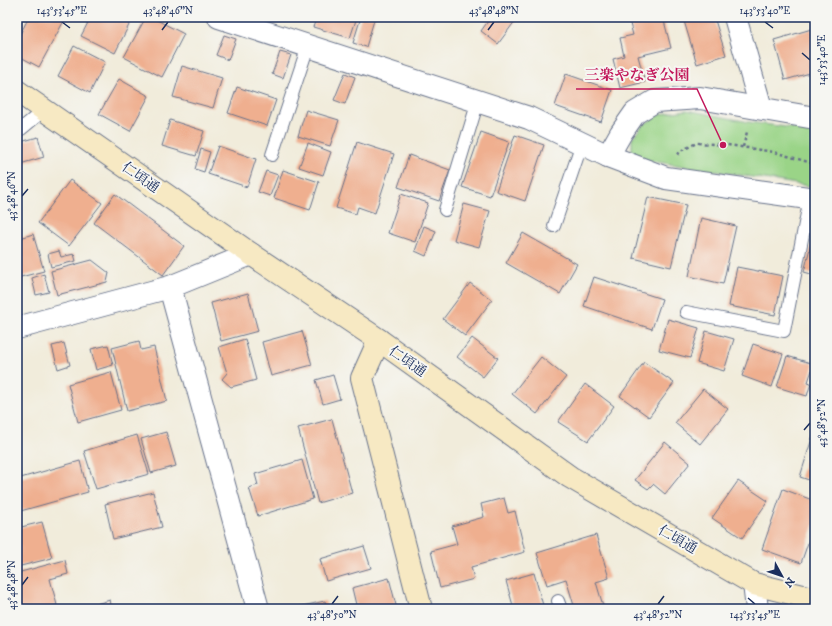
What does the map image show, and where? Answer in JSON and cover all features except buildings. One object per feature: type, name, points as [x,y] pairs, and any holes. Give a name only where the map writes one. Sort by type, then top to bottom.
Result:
[{"type":"street","points":[[219,17],[276,26],[308,46],[529,118],[608,156],[666,178],[812,198]]},
{"type":"street","points":[[735,17],[761,108]]},
{"type":"street","name":"仁頃通","points":[[17,91],[251,254],[379,340],[570,477],[754,584],[815,599]]},
{"type":"street","points":[[608,156],[621,133],[635,113],[655,101],[700,98],[815,118]]},
{"type":"street","points":[[17,328],[170,287],[251,254]]},
{"type":"street","points":[[170,287],[258,609]]},
{"type":"street","points":[[379,340],[362,378],[422,609]]},
{"type":"street","points":[[754,584],[757,609]]},
{"type":"lane","points":[[272,155],[308,46]]},
{"type":"lane","points":[[445,210],[478,101]]},
{"type":"lane","points":[[17,130],[21,129],[44,110]]},
{"type":"lane","points":[[554,226],[582,143]]},
{"type":"lane","points":[[686,312],[784,331],[812,198]]},
{"type":"path","points":[[743,147],[748,128]]},
{"type":"path","points":[[666,178],[680,151],[697,143],[728,145],[774,152],[815,164]]},
{"type":"green space","points":[[687,110],[749,122],[815,131],[815,187],[645,160],[632,152],[632,138],[644,124],[661,114]]},
{"type":"place","name":"三楽やなぎ公園","points":[[723,145]]}]
